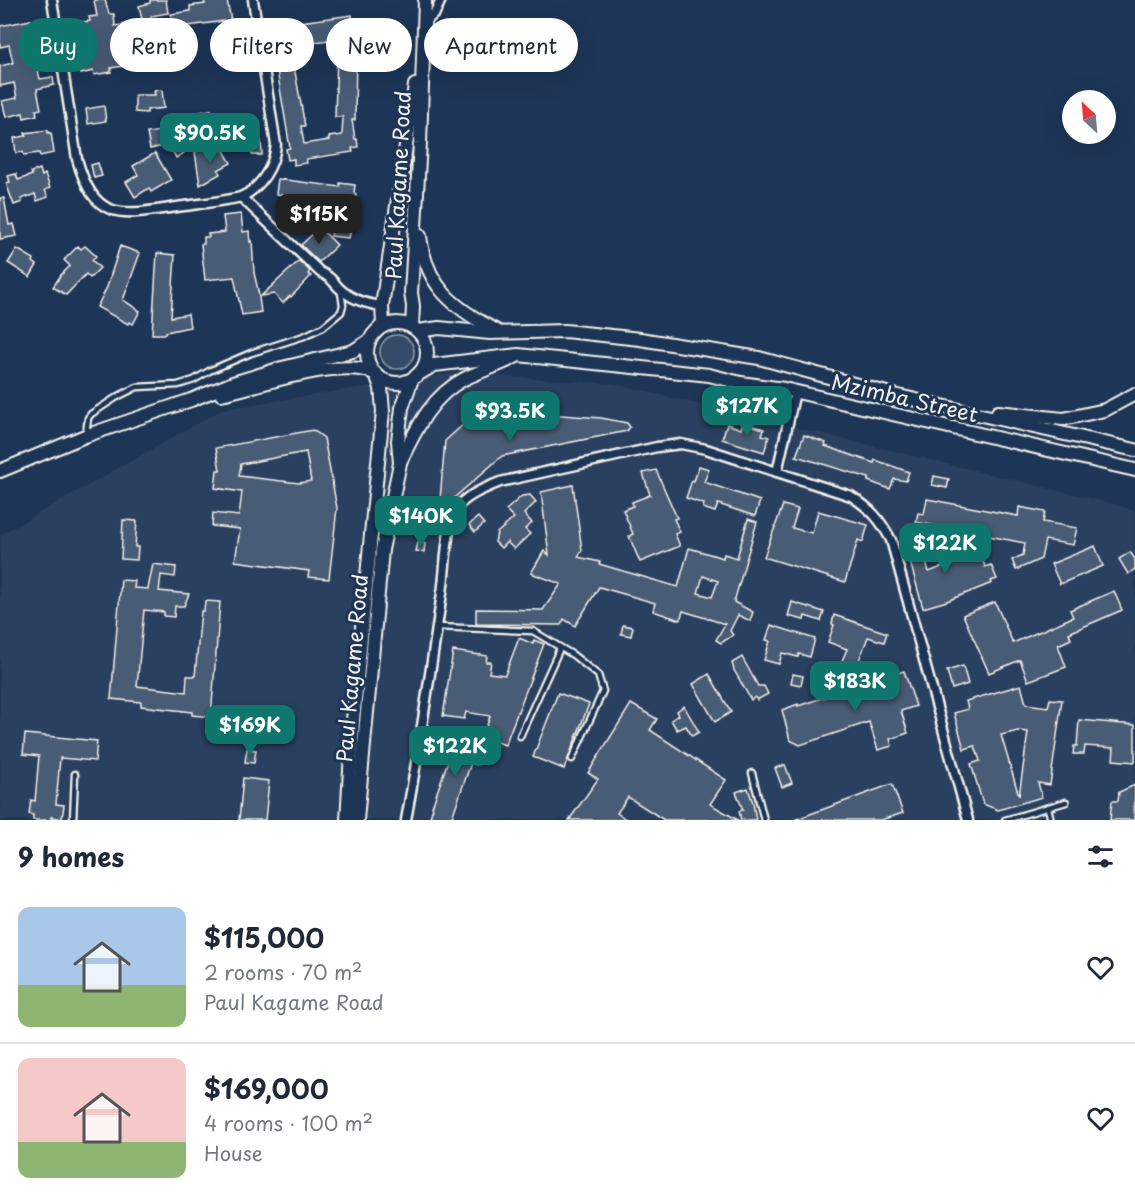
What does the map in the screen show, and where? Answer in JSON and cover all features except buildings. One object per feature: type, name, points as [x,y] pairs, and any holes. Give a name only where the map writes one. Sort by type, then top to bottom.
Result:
[{"type":"main road","name":"Paul Kagame Road","points":[[424,0],[424,18]]},
{"type":"main road","name":"Paul Kagame Road","points":[[415,329],[411,293],[424,23]]},
{"type":"main road","name":"Paul Kagame Road","points":[[371,338],[383,324],[382,306],[422,45]]},
{"type":"main road","points":[[416,205],[422,252],[433,280],[447,299],[471,317],[500,333]]},
{"type":"main road","points":[[0,471],[85,436],[191,400],[233,383],[282,368],[353,351],[381,328],[391,324],[402,323],[415,329],[423,338],[427,354],[422,369],[414,377],[399,383],[390,382],[367,369],[349,367],[324,370],[191,400]]},
{"type":"main road","name":"Mzimba Street","points":[[415,329],[439,328],[500,333],[565,332],[640,339],[759,358],[943,406],[1133,449]]},
{"type":"main road","points":[[346,820],[353,720],[383,411],[381,388],[367,357],[371,338]]},
{"type":"main road","points":[[400,463],[432,404],[447,390],[463,380],[518,355]]},
{"type":"main road","name":"Mzimba Street","points":[[414,377],[434,365],[518,355],[709,375],[795,392],[1130,469]]},
{"type":"main road","name":"Paul Kagame Road","points":[[357,820],[382,550],[400,463],[402,408],[414,377]]},
{"type":"main road","points":[[943,406],[1063,419],[1105,410],[1135,394]]},
{"type":"street","points":[[52,0],[77,159],[86,188],[93,197],[111,210],[134,213],[241,197],[254,189],[273,163],[276,145],[253,0]]},
{"type":"street","points":[[430,18],[435,13],[441,0]]},
{"type":"street","points":[[241,197],[320,272],[330,276],[340,289],[364,304],[382,306]]},
{"type":"street","points":[[777,472],[795,392]]},
{"type":"street","points":[[406,820],[437,627],[450,524],[459,506],[478,491],[500,482],[657,447],[681,444],[706,449],[851,496],[868,507],[883,524],[891,540],[968,820]]},
{"type":"lane","points":[[85,436],[88,418],[91,414],[137,387],[178,385],[194,380],[251,353],[304,336],[323,327],[340,312],[343,297],[340,289]]},
{"type":"lane","points":[[437,627],[533,631],[598,675],[603,691],[572,759]]},
{"type":"lane","points":[[520,736],[560,648]]},
{"type":"lane","points":[[752,773],[765,819]]},
{"type":"lane","points":[[73,820],[75,774]]},
{"type":"lane","points":[[1005,820],[1066,802]]},
{"type":"lane","points":[[1048,808],[1051,820]]},
{"type":"lane","points":[[1033,813],[1034,820]]},
{"type":"shaded area","points":[[397,335],[409,340],[414,352],[409,364],[397,369],[385,364],[380,352],[385,340]]},
{"type":"shaded area","points":[[455,373],[615,384],[1114,504],[1135,511],[1135,820],[0,820],[0,535],[223,409]]}]
